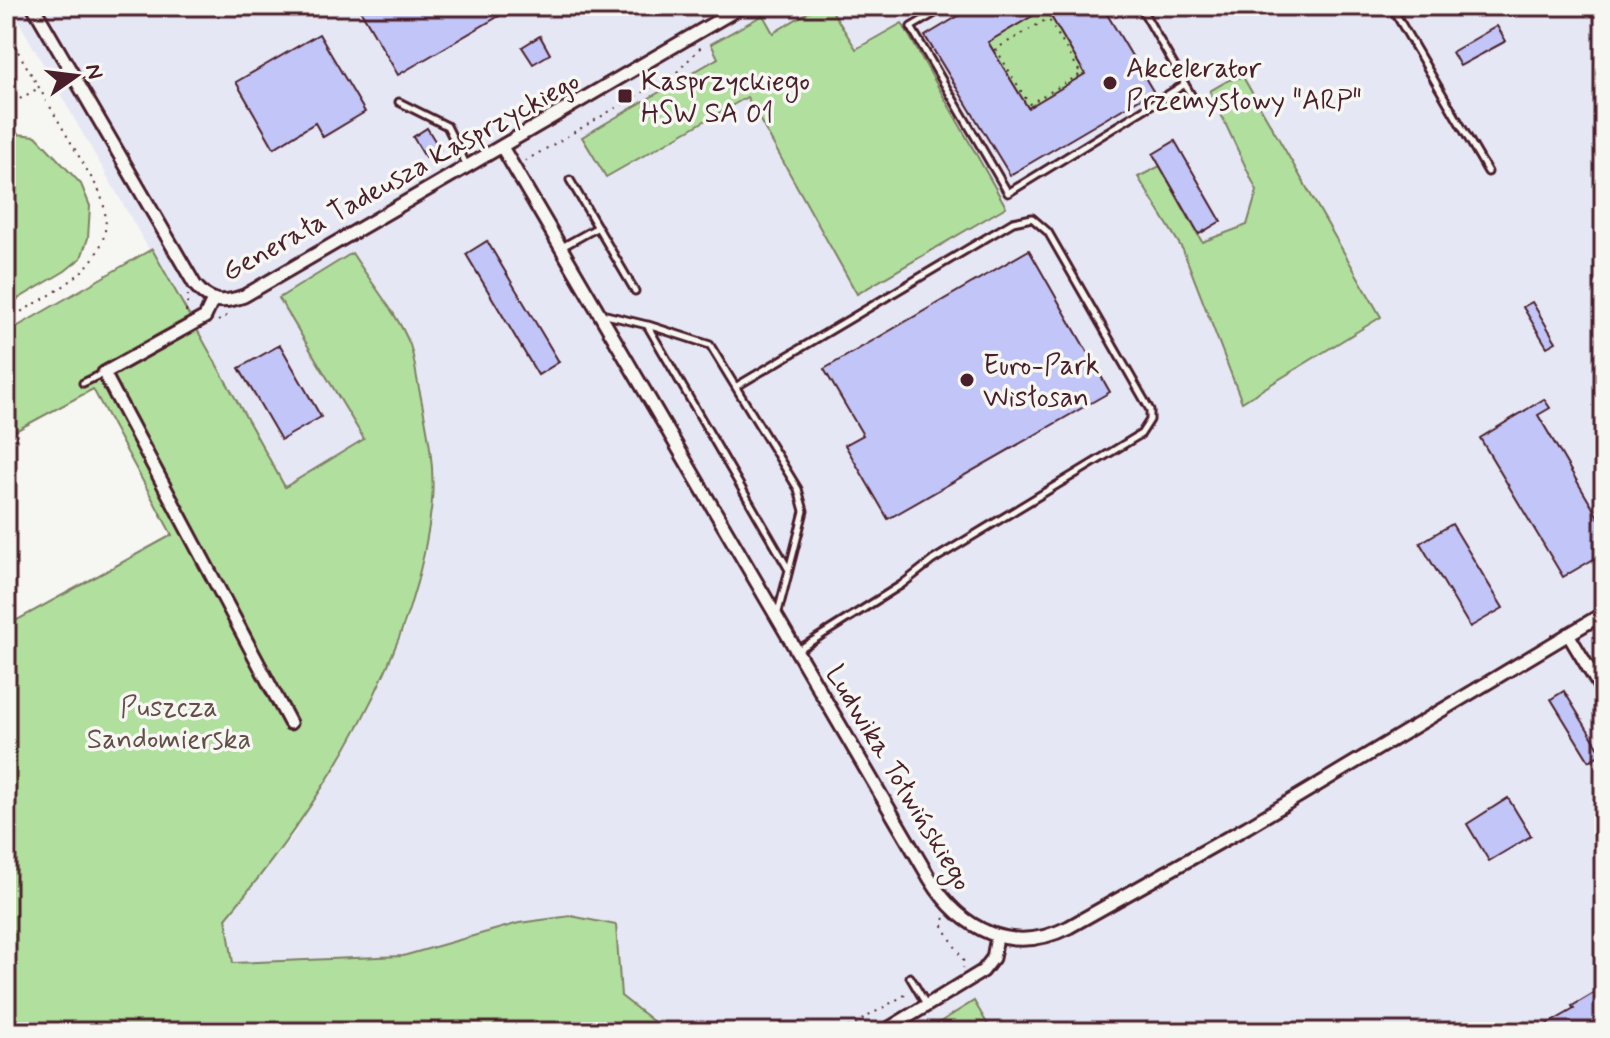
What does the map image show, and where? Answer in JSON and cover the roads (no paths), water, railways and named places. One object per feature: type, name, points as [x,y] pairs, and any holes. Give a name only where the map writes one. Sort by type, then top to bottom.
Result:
[{"type":"street","name":"Generała Tadeusza Kasprzyckiego","points":[[33,6],[195,285],[213,300],[228,302],[244,296],[745,10]]},
{"type":"street","name":"Ludwika Tołwińskiego","points":[[502,147],[952,910],[978,930],[997,937],[1036,939],[1069,927],[1329,779],[1604,613]]},
{"type":"street","points":[[213,300],[205,317],[104,373],[290,723]]},
{"type":"street","points":[[1568,634],[1604,694]]},
{"type":"street","points":[[883,1032],[983,971],[993,958],[997,937]]},
{"type":"lane","points":[[947,6],[911,27],[1008,193],[1185,84]]},
{"type":"lane","points":[[1140,6],[1194,100]]},
{"type":"lane","points":[[1391,6],[1488,172]]},
{"type":"lane","points":[[399,102],[447,126],[467,167]]},
{"type":"lane","points":[[570,180],[635,291]]},
{"type":"lane","points":[[737,386],[1013,222],[1032,218],[1048,232],[1150,410],[1150,420],[1141,434],[933,560],[901,585],[797,650]]},
{"type":"lane","points":[[562,248],[598,227]]},
{"type":"lane","points":[[601,314],[710,345],[798,489],[804,511],[777,616]]},
{"type":"lane","points":[[647,325],[789,570]]},
{"type":"lane","points":[[83,383],[104,373]]},
{"type":"lane","points":[[910,977],[927,1006]]},
{"type":"place","name":"Akcelerator Przemysłowy \"ARP\"","points":[[1110,83]]},
{"type":"place","name":"Kasprzyckiego HSW SA 01","points":[[625,96]]},
{"type":"place","name":"Euro-Park Wisłosan","points":[[967,380]]},
{"type":"park label","name":"Puszcza Sandomierska","points":[[169,722]]}]
